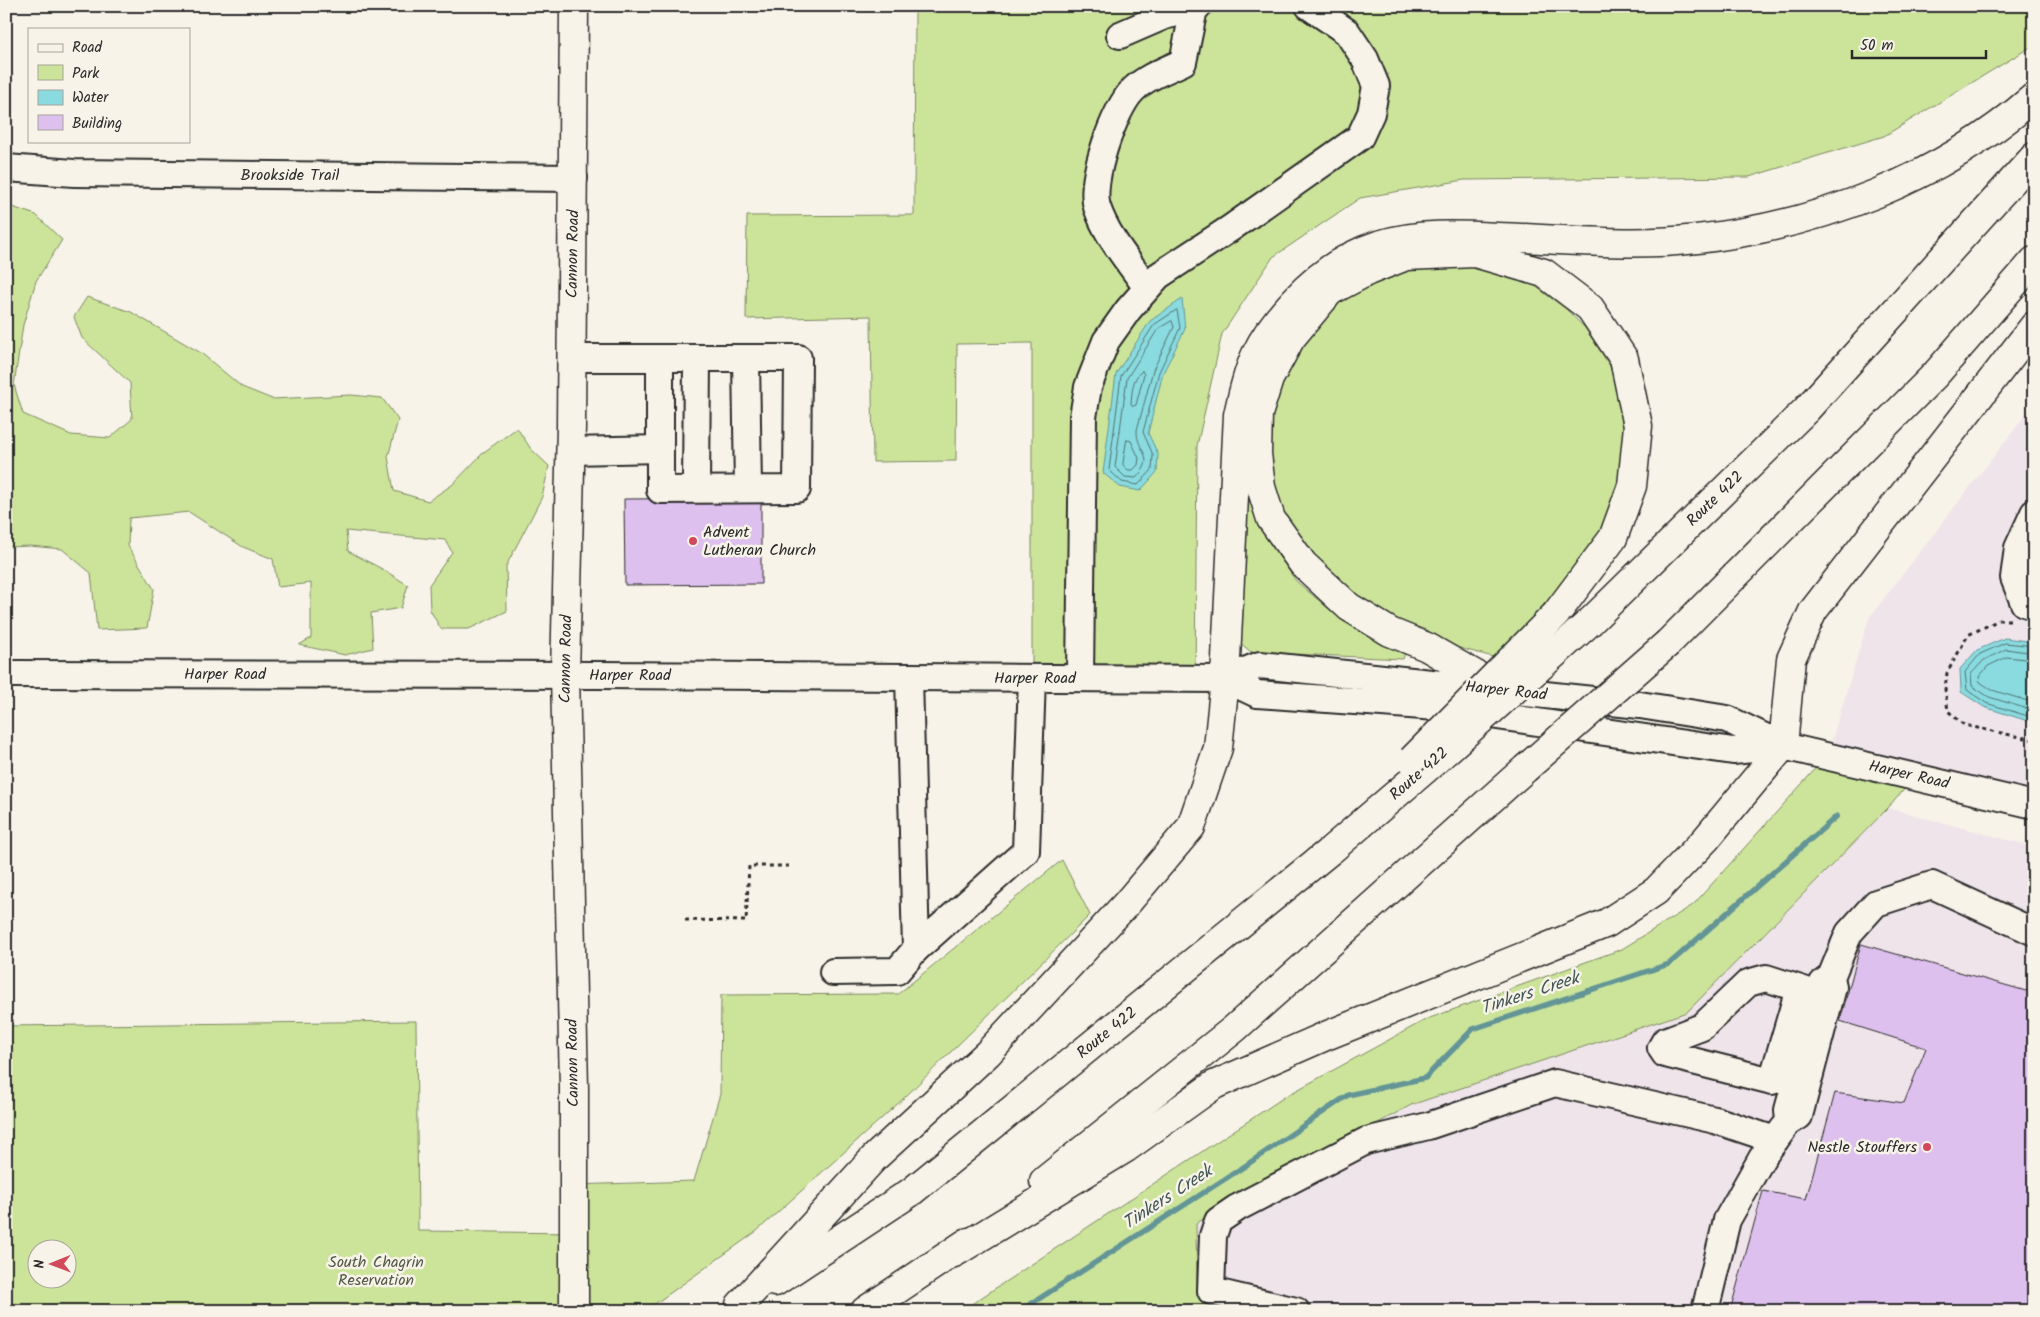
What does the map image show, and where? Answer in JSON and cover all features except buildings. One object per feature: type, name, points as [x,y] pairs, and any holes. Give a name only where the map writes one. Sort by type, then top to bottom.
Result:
[{"type":"main road","name":"Cannon Road","points":[[574,6],[571,451],[565,674],[574,1088],[574,1311]]},
{"type":"main road","points":[[736,1308],[874,1158],[988,1053],[1127,903],[1191,827],[1218,748],[1225,679],[1238,416],[1246,377],[1258,346],[1277,320],[1311,283],[1342,260],[1378,245],[1434,234],[1637,242],[1694,240],[1760,231],[1840,208],[1908,180],[1980,138],[2034,97]]},
{"type":"main road","name":"Route 422","points":[[736,1308],[911,1192],[1331,850],[1424,760],[1590,622],[1806,410],[2034,157]]},
{"type":"main road","points":[[1424,760],[1556,614],[1613,538],[1632,486],[1638,426],[1624,359],[1590,308],[1544,272],[1475,252],[1406,256],[1368,271],[1330,292],[1291,338],[1269,379],[1258,414],[1257,454],[1261,487],[1271,519],[1303,564],[1349,607],[1390,632],[1427,647],[1502,690]]},
{"type":"main road","points":[[954,1253],[1234,1029],[1668,643],[1935,375],[2034,261]]},
{"type":"main road","points":[[865,1311],[954,1253],[1126,1148],[1214,1085],[1328,1035],[1607,923],[1656,891],[1706,839],[1783,746],[1791,659],[1813,611],[2034,326]]},
{"type":"street","points":[[1080,678],[1083,417],[1088,387],[1106,341],[1128,310],[1158,276],[1231,228],[1360,137],[1371,113],[1376,86],[1365,59],[1347,32],[1310,6]]},
{"type":"street","points":[[1120,34],[1164,16],[1196,8],[1183,62],[1143,82],[1132,91],[1118,111],[1099,163],[1096,186],[1097,206],[1112,238],[1147,288]]},
{"type":"street","name":"Brookside Trail","points":[[6,168],[74,173],[574,178]]},
{"type":"street","points":[[572,358],[660,358],[798,358],[797,489],[660,490],[660,358]]},
{"type":"street","points":[[696,490],[697,358]]},
{"type":"street","points":[[746,358],[748,489]]},
{"type":"street","points":[[571,451],[660,448]]},
{"type":"street","points":[[2026,614],[2024,602],[2014,578],[2018,548],[2034,512]]},
{"type":"street","name":"Harper Road","points":[[6,674],[565,674],[1225,679],[1260,665],[1502,690],[1640,706],[1727,719],[1783,746],[2034,805]]},
{"type":"street","points":[[909,677],[916,949]]},
{"type":"street","points":[[833,972],[897,971],[916,949],[1026,851],[1032,678]]},
{"type":"street","name":"Harper Road","points":[[1225,679],[1258,694],[1437,707],[1733,750],[1783,746]]},
{"type":"street","points":[[1816,987],[1766,978],[1748,983],[1702,1027],[1665,1041],[1662,1048],[1665,1054],[1772,1081],[1816,987],[1849,932],[1876,903],[1932,885],[2034,932]]},
{"type":"street","points":[[1705,1311],[1727,1220],[1762,1158],[1782,1131],[1816,987]]},
{"type":"street","points":[[1296,1311],[1211,1291],[1213,1236],[1218,1221],[1237,1208],[1366,1141],[1428,1126],[1555,1083],[1715,1120],[1782,1131]]},
{"type":"path","points":[[2026,614],[2011,620],[1999,620],[1968,636],[1947,673],[1945,689],[1948,711],[1964,725],[2034,740]]},
{"type":"path","points":[[685,920],[746,921],[749,866],[790,866]]},
{"type":"shaded area","points":[[2034,404],[2034,805],[1827,756],[1869,618]]},
{"type":"shaded area","points":[[1888,808],[2034,847],[2034,1311],[1074,1311],[1204,1218],[1411,1105],[1687,1012]]},
{"type":"green space","points":[[915,6],[2034,6],[2034,45],[1884,136],[1749,177],[1464,180],[1360,198],[1273,257],[1222,334],[1197,446],[1195,679],[1032,678],[1032,343],[957,344],[956,461],[873,462],[871,316],[746,319],[747,216],[914,215]]},
{"type":"green space","points":[[6,205],[36,215],[62,240],[36,281],[23,325],[14,385],[23,414],[71,435],[110,438],[132,419],[130,383],[82,338],[74,317],[87,297],[131,312],[201,353],[242,387],[272,399],[351,395],[382,398],[398,420],[388,457],[394,491],[428,501],[452,485],[484,452],[517,428],[531,449],[549,466],[542,497],[506,566],[507,611],[469,629],[441,629],[430,610],[429,585],[452,552],[445,540],[346,531],[348,551],[408,585],[401,608],[371,613],[373,648],[345,655],[299,645],[311,638],[311,583],[278,587],[273,559],[243,547],[189,512],[129,518],[128,546],[154,589],[147,628],[97,630],[91,573],[62,549],[30,546],[6,547]]},
{"type":"green space","points":[[1452,264],[1496,270],[1535,286],[1566,309],[1585,328],[1610,366],[1627,421],[1620,488],[1594,547],[1534,622],[1497,658],[1437,642],[1351,600],[1278,516],[1264,457],[1267,413],[1283,362],[1338,297],[1403,267]]},
{"type":"green space","points":[[1248,490],[1264,535],[1296,581],[1343,621],[1406,650],[1403,659],[1251,652],[1240,643],[1240,491]]},
{"type":"green space","points":[[2030,545],[2034,546],[2034,598],[2023,595]]},
{"type":"green space","points":[[1827,756],[1915,777],[1888,808],[1687,1012],[1411,1105],[1204,1218],[1196,1224],[1197,1295],[1220,1311],[961,1311],[1286,1096],[1427,1019],[1622,949],[1693,905]]},
{"type":"green space","name":"South Chagrin Reservation","points":[[1062,860],[1090,915],[903,1099],[757,1231],[645,1311],[6,1311],[6,1026],[416,1021],[418,1231],[573,1233],[574,1185],[694,1181],[720,1094],[721,995],[898,994]]},
{"type":"water","points":[[1182,299],[1185,329],[1163,373],[1148,433],[1158,454],[1157,472],[1140,491],[1120,487],[1103,473],[1116,374],[1150,321]]},
{"type":"water","points":[[2005,638],[2034,642],[2034,723],[1984,707],[1961,692],[1960,669],[1977,650]]},
{"type":"waterway","name":"Tinkers Creek","points":[[1020,1311],[1245,1166],[1348,1095],[1425,1078],[1473,1029],[1669,964],[1837,816]]},
{"type":"place","name":"Advent Lutheran Church","points":[[693,541]]},
{"type":"place","name":"Nestle Stouffers","points":[[1927,1147]]}]
